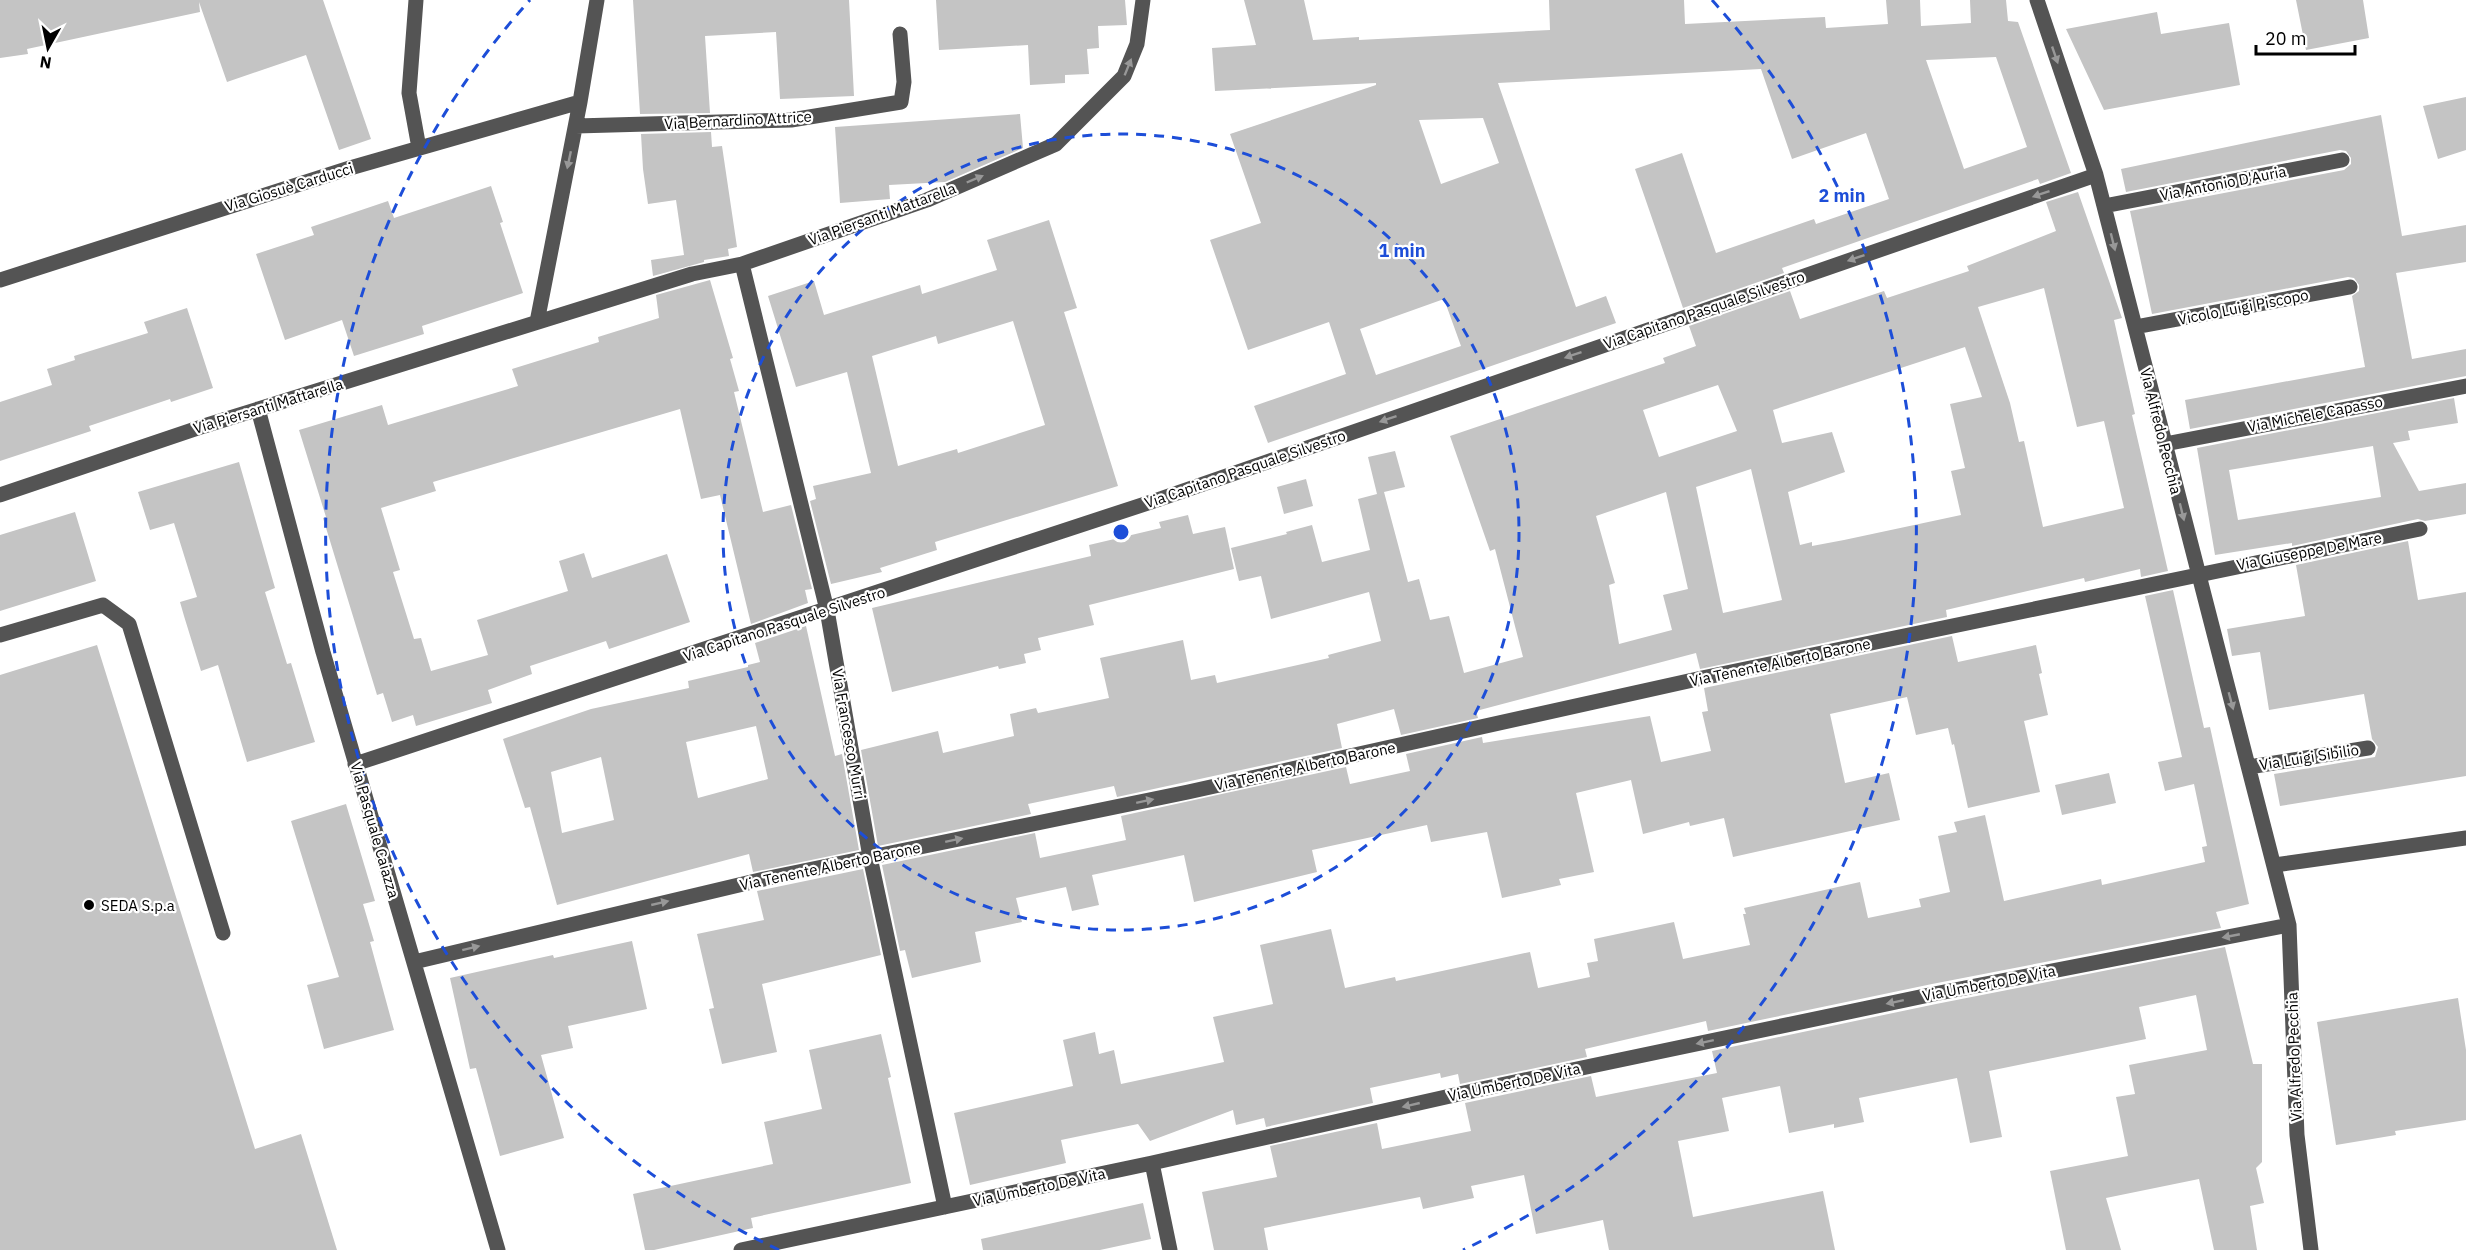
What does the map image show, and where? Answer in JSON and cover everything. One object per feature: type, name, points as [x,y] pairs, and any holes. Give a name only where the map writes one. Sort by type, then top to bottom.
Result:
[{"type":"street","points":[[417,0],[409,93],[419,148]]},
{"type":"street","points":[[537,322],[576,126],[597,0]]},
{"type":"street","name":"Via Piersanti Mattarella","points":[[0,495],[258,409],[537,322],[692,274],[742,264],[927,200],[1056,144],[1124,76],[1137,44],[1143,0]]},
{"type":"street","name":"Via Alfredo Pecchia","points":[[2037,0],[2096,175],[2289,925],[2297,1135],[2311,1250]]},
{"type":"street","name":"Via Bernardino Attrice","points":[[576,126],[791,120],[901,102],[904,82],[900,34]]},
{"type":"street","name":"Via Giosuè Carducci","points":[[0,280],[315,179],[580,102]]},
{"type":"street","name":"Via Antonio D'Auria","points":[[2104,206],[2342,160]]},
{"type":"street","name":"Via Capitano Pasquale Silvestro","points":[[355,764],[1157,500],[2096,175]]},
{"type":"street","name":"Via Francesco Murri","points":[[742,264],[827,610],[870,857],[945,1207]]},
{"type":"street","name":"Vicolo Luigi Piscopo","points":[[2135,327],[2350,287]]},
{"type":"street","name":"Via Michele Capasso","points":[[2165,444],[2466,386]]},
{"type":"street","name":"Via Pasquale Caiazza","points":[[258,409],[323,652],[498,1250]]},
{"type":"street","name":"Via Giuseppe De Mare","points":[[2198,574],[2420,529]]},
{"type":"street","name":"Via Tenente Alberto Barone","points":[[414,962],[764,879],[1188,792],[1702,678],[2198,574]]},
{"type":"street","points":[[0,635],[103,605],[129,624],[222,933]]},
{"type":"street","name":"Via Luigi Sibilio","points":[[2249,767],[2368,748]]},
{"type":"street","points":[[2275,865],[2466,838]]},
{"type":"street","name":"Via Umberto De Vita","points":[[741,1250],[1898,1001],[2289,925]]},
{"type":"street","points":[[1152,1163],[1170,1250]]},
{"type":"building","points":[[0,0],[323,0],[371,139],[339,150],[306,55],[227,82],[199,2],[200,12],[27,49],[28,54],[0,58]]},
{"type":"building","points":[[633,0],[849,0],[854,96],[780,99],[776,32],[705,36],[710,113],[640,114]]},
{"type":"building","points":[[936,0],[1125,0],[1127,25],[1098,26],[1099,48],[1087,49],[1089,74],[1065,75],[1065,83],[1030,85],[1028,45],[939,50]]},
{"type":"building","points":[[1244,0],[1304,0],[1313,40],[1359,37],[1359,40],[1550,30],[1549,0],[1684,0],[1685,24],[1825,17],[1826,28],[1888,24],[1886,0],[1920,0],[1921,26],[1971,23],[1970,0],[2006,0],[2008,21],[2018,22],[2071,173],[2040,184],[2038,179],[1885,232],[1782,268],[1784,273],[1683,308],[1635,169],[1682,153],[1716,253],[1814,219],[1816,224],[1889,199],[1866,133],[1792,159],[1761,69],[1498,83],[1576,307],[1606,296],[1616,323],[1268,443],[1254,406],[1346,374],[1329,322],[1248,350],[1210,240],[1261,223],[1230,134],[1376,85],[1376,83],[1215,91],[1212,48],[1256,45]],"holes":[[[1996,57],[2027,147],[1964,169],[1926,60]],[[1483,118],[1499,163],[1441,184],[1419,120]],[[1444,299],[1461,346],[1376,375],[1360,329]]]},
{"type":"building","points":[[2296,0],[2363,0],[2369,38],[2306,50]]},
{"type":"building","points":[[2157,12],[2161,34],[2229,23],[2240,85],[2104,110],[2066,29]]},
{"type":"building","points":[[2466,97],[2466,150],[2438,159],[2423,106]]},
{"type":"building","points":[[1020,114],[1023,148],[945,182],[889,185],[890,199],[840,203],[835,127]]},
{"type":"building","points":[[2381,115],[2402,236],[2466,225],[2466,262],[2396,273],[2412,359],[2466,349],[2466,376],[2190,429],[2185,400],[2365,367],[2352,296],[2359,291],[2359,285],[2354,278],[2348,277],[2152,314],[2130,211],[2344,170],[2351,164],[2351,158],[2346,151],[2340,150],[2126,192],[2121,169]]},
{"type":"building","points":[[711,132],[712,147],[722,146],[737,247],[728,249],[729,256],[704,260],[704,262],[653,276],[651,260],[684,255],[676,200],[648,204],[641,134]]},
{"type":"building","points":[[491,186],[503,222],[500,223],[523,293],[422,326],[424,334],[354,356],[342,320],[285,340],[256,254],[314,235],[311,227],[388,201],[394,218]]},
{"type":"building","points":[[2078,192],[2122,318],[2114,320],[2135,414],[2132,415],[2168,571],[2141,577],[2140,569],[2085,582],[2084,578],[1946,610],[1947,617],[1700,669],[1696,653],[1476,711],[1478,718],[1401,735],[1394,709],[1337,724],[1342,748],[1117,797],[1114,786],[1028,804],[1031,814],[878,846],[861,750],[938,731],[943,753],[1014,736],[1010,714],[1036,708],[1038,713],[1109,698],[1100,658],[1183,640],[1191,680],[1215,675],[1217,683],[1329,658],[1328,655],[1381,641],[1369,592],[1271,619],[1261,576],[1239,581],[1231,548],[1287,534],[1286,532],[1312,525],[1322,562],[1370,550],[1358,499],[1377,494],[1368,457],[1395,451],[1405,487],[1384,492],[1408,582],[1419,579],[1430,620],[1449,616],[1464,673],[1523,657],[1495,549],[1490,551],[1450,436],[1665,363],[1663,358],[1696,346],[1689,326],[1790,291],[1800,319],[1884,291],[1887,298],[1969,271],[1967,266],[2056,231],[2046,202]],"holes":[[[2044,288],[2077,427],[2104,421],[2124,508],[2043,527],[2024,441],[2019,442],[2010,403],[1978,307]],[[1965,347],[1982,397],[1950,404],[1965,468],[1951,471],[1961,515],[1812,546],[1812,542],[1800,545],[1788,492],[1845,472],[1832,432],[1782,443],[1773,410]],[[1718,385],[1737,431],[1659,457],[1643,410]],[[1751,469],[1782,600],[1723,613],[1696,487]],[[1666,492],[1688,589],[1663,595],[1672,630],[1619,644],[1609,585],[1615,583],[1596,516]]]},
{"type":"building","points":[[1049,220],[1077,308],[1064,312],[1118,486],[935,542],[937,550],[880,568],[882,572],[831,584],[810,501],[816,499],[813,486],[871,473],[847,372],[796,387],[768,296],[814,281],[824,315],[920,285],[922,294],[997,270],[987,240]],"holes":[[[1013,321],[1045,425],[958,453],[957,449],[898,466],[872,356],[936,336],[938,344]]]},
{"type":"building","points":[[710,280],[733,358],[730,359],[739,391],[734,392],[763,512],[791,505],[812,589],[805,590],[808,603],[751,624],[720,495],[701,499],[680,409],[433,482],[436,491],[381,508],[400,570],[393,572],[414,639],[421,638],[431,671],[488,655],[477,620],[568,591],[559,561],[584,553],[592,578],[667,554],[690,622],[609,649],[606,641],[530,666],[532,674],[488,690],[492,703],[416,726],[413,715],[392,722],[383,693],[377,695],[323,518],[326,517],[299,430],[382,405],[388,425],[518,386],[512,369],[599,342],[598,337],[659,318],[656,295]]},
{"type":"building","points":[[187,308],[213,388],[171,402],[170,399],[89,426],[91,431],[0,461],[0,402],[52,385],[47,369],[75,360],[74,356],[148,333],[144,322]]},
{"type":"building","points":[[2454,398],[2458,423],[2408,431],[2410,440],[2393,443],[2419,491],[2466,483],[2466,514],[2425,521],[2418,519],[2292,546],[2292,543],[2215,555],[2197,448]],"holes":[[[2373,446],[2381,497],[2238,520],[2229,470]]]},
{"type":"building","points":[[239,462],[275,588],[265,592],[287,664],[291,663],[315,742],[247,762],[218,665],[201,671],[184,616],[180,602],[197,597],[174,523],[150,530],[138,492]]},
{"type":"building","points":[[1306,479],[1313,506],[1284,514],[1277,487]]},
{"type":"building","points":[[75,512],[96,581],[0,611],[0,535]]},
{"type":"building","points":[[1188,515],[1193,534],[1225,527],[1234,569],[1089,605],[1094,625],[1038,638],[1041,650],[1024,654],[1026,663],[999,669],[998,666],[892,692],[872,608],[1091,556],[1089,545],[1161,528],[1159,522]]},
{"type":"building","points":[[2408,541],[2418,600],[2466,592],[2466,776],[2280,806],[2274,774],[2375,757],[2378,747],[2372,739],[2364,694],[2269,710],[2260,652],[2232,656],[2227,629],[2305,616],[2296,565]]},
{"type":"building","points":[[2173,590],[2204,728],[2210,727],[2249,904],[2216,912],[2221,928],[1932,984],[1708,1031],[1706,1021],[1585,1049],[1587,1057],[1460,1084],[1458,1074],[1441,1078],[1440,1073],[1370,1088],[1373,1103],[1266,1127],[1264,1118],[1236,1125],[1233,1110],[1150,1141],[1138,1124],[1061,1140],[1066,1163],[970,1185],[954,1113],[1073,1086],[1063,1040],[1095,1032],[1099,1054],[1114,1050],[1121,1084],[1224,1062],[1213,1017],[1273,1004],[1260,945],[1331,929],[1345,988],[1395,977],[1396,981],[1530,952],[1538,988],[1590,977],[1587,963],[1598,961],[1594,939],[1674,922],[1683,959],[1750,945],[1743,914],[1746,914],[1744,908],[1860,882],[1868,918],[1921,907],[1919,899],[1950,892],[1938,836],[1957,832],[1954,822],[1985,815],[2004,901],[2101,879],[2102,885],[2205,862],[2202,847],[2207,846],[2194,784],[2165,791],[2158,762],[2182,757],[2145,596]]},
{"type":"building","points":[[806,626],[835,756],[842,754],[859,850],[753,872],[749,854],[557,905],[530,807],[525,808],[503,739],[591,709],[689,688],[688,681],[748,667],[748,665],[760,662],[755,643]],"holes":[[[756,726],[768,779],[698,798],[686,742]],[[601,757],[614,820],[562,833],[551,772]]]},
{"type":"building","points":[[1952,636],[1958,662],[2036,645],[2042,673],[2039,674],[2048,715],[2024,721],[2040,792],[1968,808],[1954,744],[1952,745],[1948,728],[1916,735],[1907,697],[1830,714],[1845,783],[1889,773],[1900,820],[1733,857],[1724,818],[1690,826],[1689,822],[1643,834],[1631,780],[1576,793],[1594,872],[1559,879],[1561,885],[1502,898],[1487,832],[1431,842],[1427,825],[1312,850],[1317,872],[1194,902],[1184,855],[1092,875],[1099,905],[1072,911],[1066,887],[1016,898],[1022,922],[975,932],[981,962],[912,978],[905,950],[900,951],[882,865],[1035,833],[1040,858],[1126,840],[1121,816],[1346,767],[1350,784],[1410,771],[1406,754],[1482,737],[1483,743],[1650,716],[1661,762],[1711,751],[1702,712],[1708,711],[1704,688]]},
{"type":"building","name":"SEDA S.p.a","points":[[97,645],[255,1149],[301,1134],[337,1250],[0,1250],[0,675]]},
{"type":"building","points":[[2109,773],[2116,803],[2062,815],[2055,785]]},
{"type":"building","points":[[346,804],[375,901],[363,904],[374,941],[370,942],[394,1030],[324,1049],[307,985],[339,977],[291,821]]},
{"type":"building","points":[[863,869],[881,955],[762,984],[777,1052],[722,1064],[709,1009],[714,1008],[697,934],[764,920],[757,891]]},
{"type":"building","points":[[632,941],[647,1009],[568,1026],[573,1048],[541,1055],[564,1138],[500,1156],[476,1068],[470,1069],[450,978],[553,955],[554,958]]},
{"type":"building","points":[[2225,947],[2253,1064],[2262,1064],[2262,1162],[2256,1168],[2264,1203],[2250,1206],[2257,1250],[2214,1250],[2199,1179],[2106,1198],[2121,1250],[2066,1250],[2050,1171],[2128,1156],[2116,1097],[2135,1094],[2129,1065],[2207,1050],[2196,995],[2139,1007],[2146,1039],[1989,1071],[2002,1137],[1970,1143],[1957,1078],[1859,1098],[1864,1122],[1834,1128],[1834,1124],[1789,1133],[1780,1086],[1722,1098],[1729,1131],[1678,1141],[1693,1217],[1823,1191],[1835,1250],[1609,1250],[1603,1220],[1536,1234],[1524,1175],[1471,1186],[1474,1198],[1423,1209],[1420,1197],[1264,1228],[1268,1250],[1214,1250],[1202,1192],[1277,1177],[1270,1146],[1377,1123],[1382,1149],[1471,1131],[1465,1103],[1591,1076],[1596,1097],[1717,1073],[1712,1051]]},
{"type":"building","points":[[2458,998],[2466,1050],[2466,1120],[2395,1131],[2396,1135],[2336,1145],[2317,1022]]},
{"type":"building","points":[[881,1034],[891,1077],[888,1078],[911,1183],[751,1218],[753,1228],[645,1250],[633,1194],[773,1164],[764,1122],[822,1109],[809,1050]]},
{"type":"building","points":[[1143,1203],[1151,1239],[1100,1250],[983,1250],[981,1239]]},
{"type":"place","name":"SEDA S.p.a","points":[[89,905]]}]
